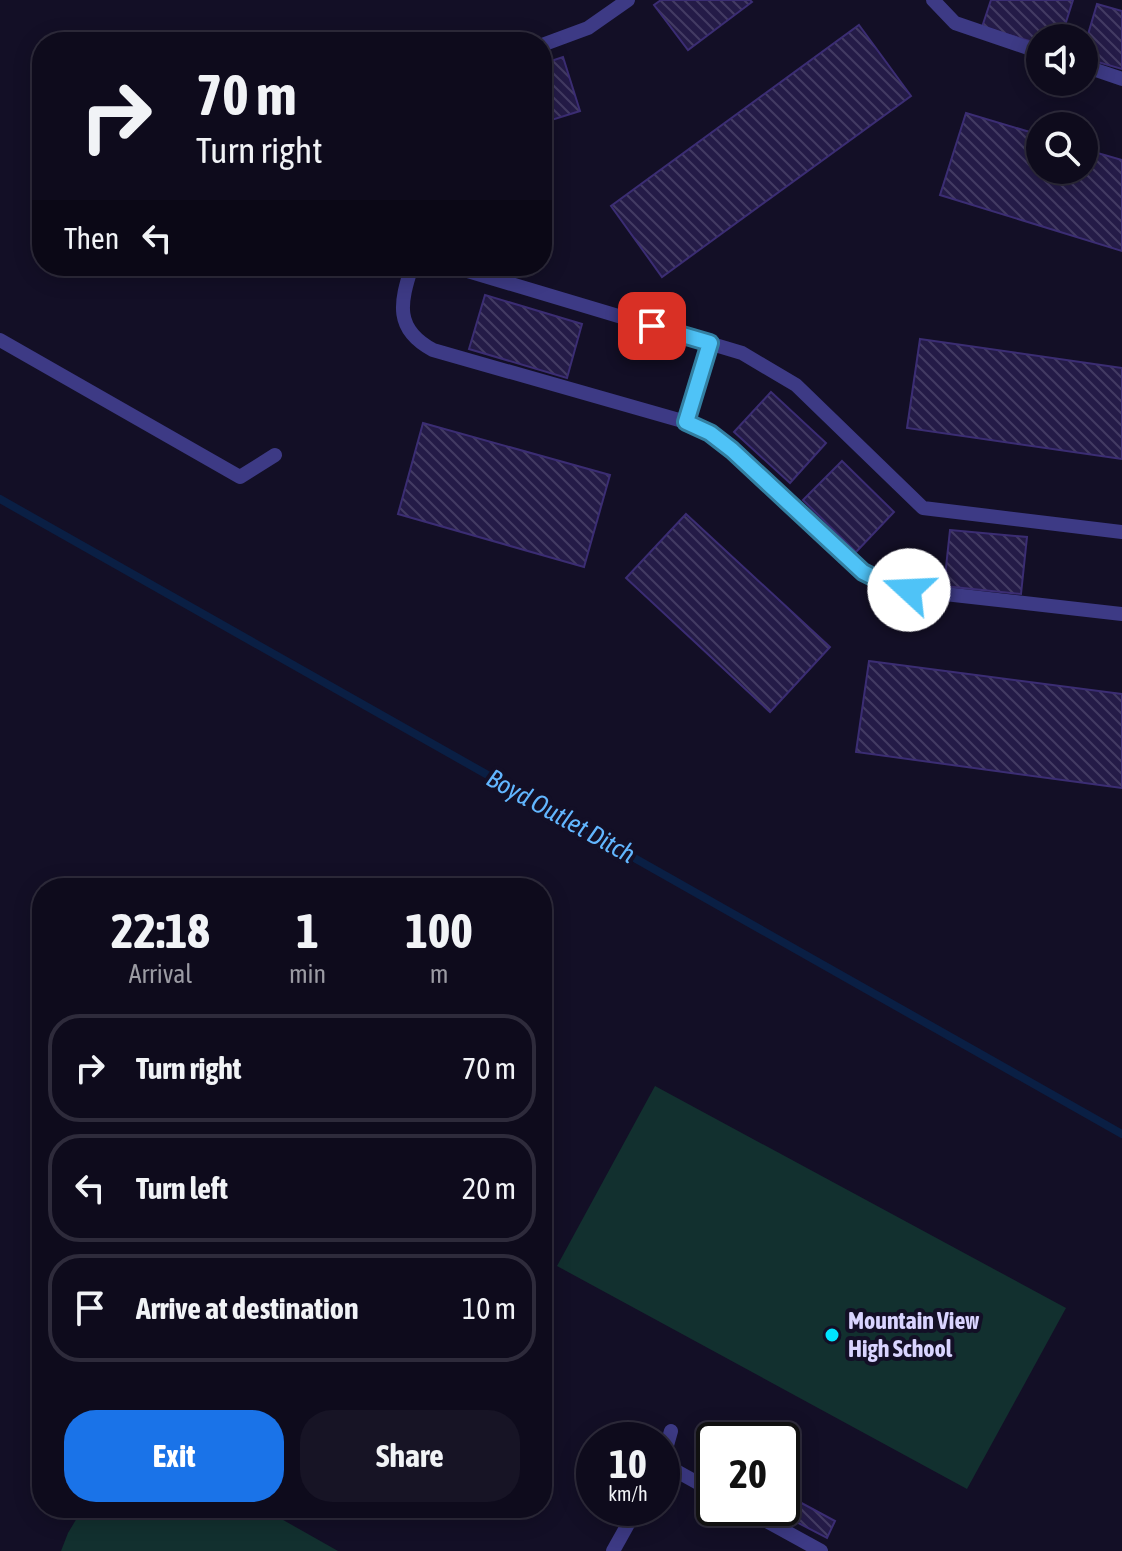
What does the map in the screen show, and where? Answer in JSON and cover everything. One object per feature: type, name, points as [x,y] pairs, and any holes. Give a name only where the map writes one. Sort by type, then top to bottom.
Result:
[{"type":"lane","points":[[552,41],[588,28],[628,0]]},
{"type":"lane","points":[[933,0],[955,23],[1026,47]]},
{"type":"lane","points":[[1098,71],[1122,79]]},
{"type":"lane","points":[[409,276],[402,311],[407,328],[420,343],[448,355],[686,422],[710,433],[732,450],[849,562],[885,583],[909,590],[1122,614]]},
{"type":"lane","points":[[485,276],[742,353],[796,385],[923,508],[1122,532]]},
{"type":"lane","points":[[0,340],[240,477],[275,455]]},
{"type":"lane","points":[[686,422],[710,343]]},
{"type":"lane","points":[[613,1551],[627,1526]]},
{"type":"lane","points":[[776,1526],[821,1551]]},
{"type":"green space","points":[[655,1086],[1066,1308],[967,1489],[557,1266]]},
{"type":"green space","points":[[77,1518],[280,1518],[338,1551],[61,1551]]},
{"type":"building","points":[[661,0],[752,2],[688,50],[654,5]]},
{"type":"building","points":[[991,0],[1073,0],[1065,24],[1026,24],[1026,40],[982,27]]},
{"type":"building","points":[[1097,4],[1122,11],[1122,69],[1098,62],[1098,24],[1091,24]]},
{"type":"building","points":[[859,25],[911,96],[662,277],[611,206]]},
{"type":"building","points":[[563,57],[580,111],[552,120],[552,61]]},
{"type":"building","points":[[966,113],[1026,131],[1026,184],[1098,184],[1098,153],[1122,160],[1122,251],[940,195]]},
{"type":"building","points":[[485,295],[582,324],[567,378],[469,349]]},
{"type":"building","points":[[920,339],[1122,368],[1122,459],[907,428]]},
{"type":"building","points":[[771,392],[826,443],[790,483],[734,432]]},
{"type":"building","points":[[423,423],[610,475],[584,567],[398,514]]},
{"type":"building","points":[[842,461],[894,512],[856,552],[803,500]]},
{"type":"building","points":[[686,514],[830,647],[770,712],[626,578]]},
{"type":"building","points":[[950,530],[1027,537],[1021,594],[944,586]]},
{"type":"building","points":[[869,661],[1122,694],[1122,788],[856,752]]},
{"type":"building","points":[[800,1502],[835,1521],[827,1538],[800,1524]]},
{"type":"waterway","name":"Boyd Outlet Ditch","points":[[0,499],[1122,1134]]},
{"type":"place","name":"Mountain View High School","points":[[832,1335]]},
{"type":"route","points":[[652,326],[710,343],[686,422],[710,433],[732,450],[849,562],[885,583],[909,590]]}]
